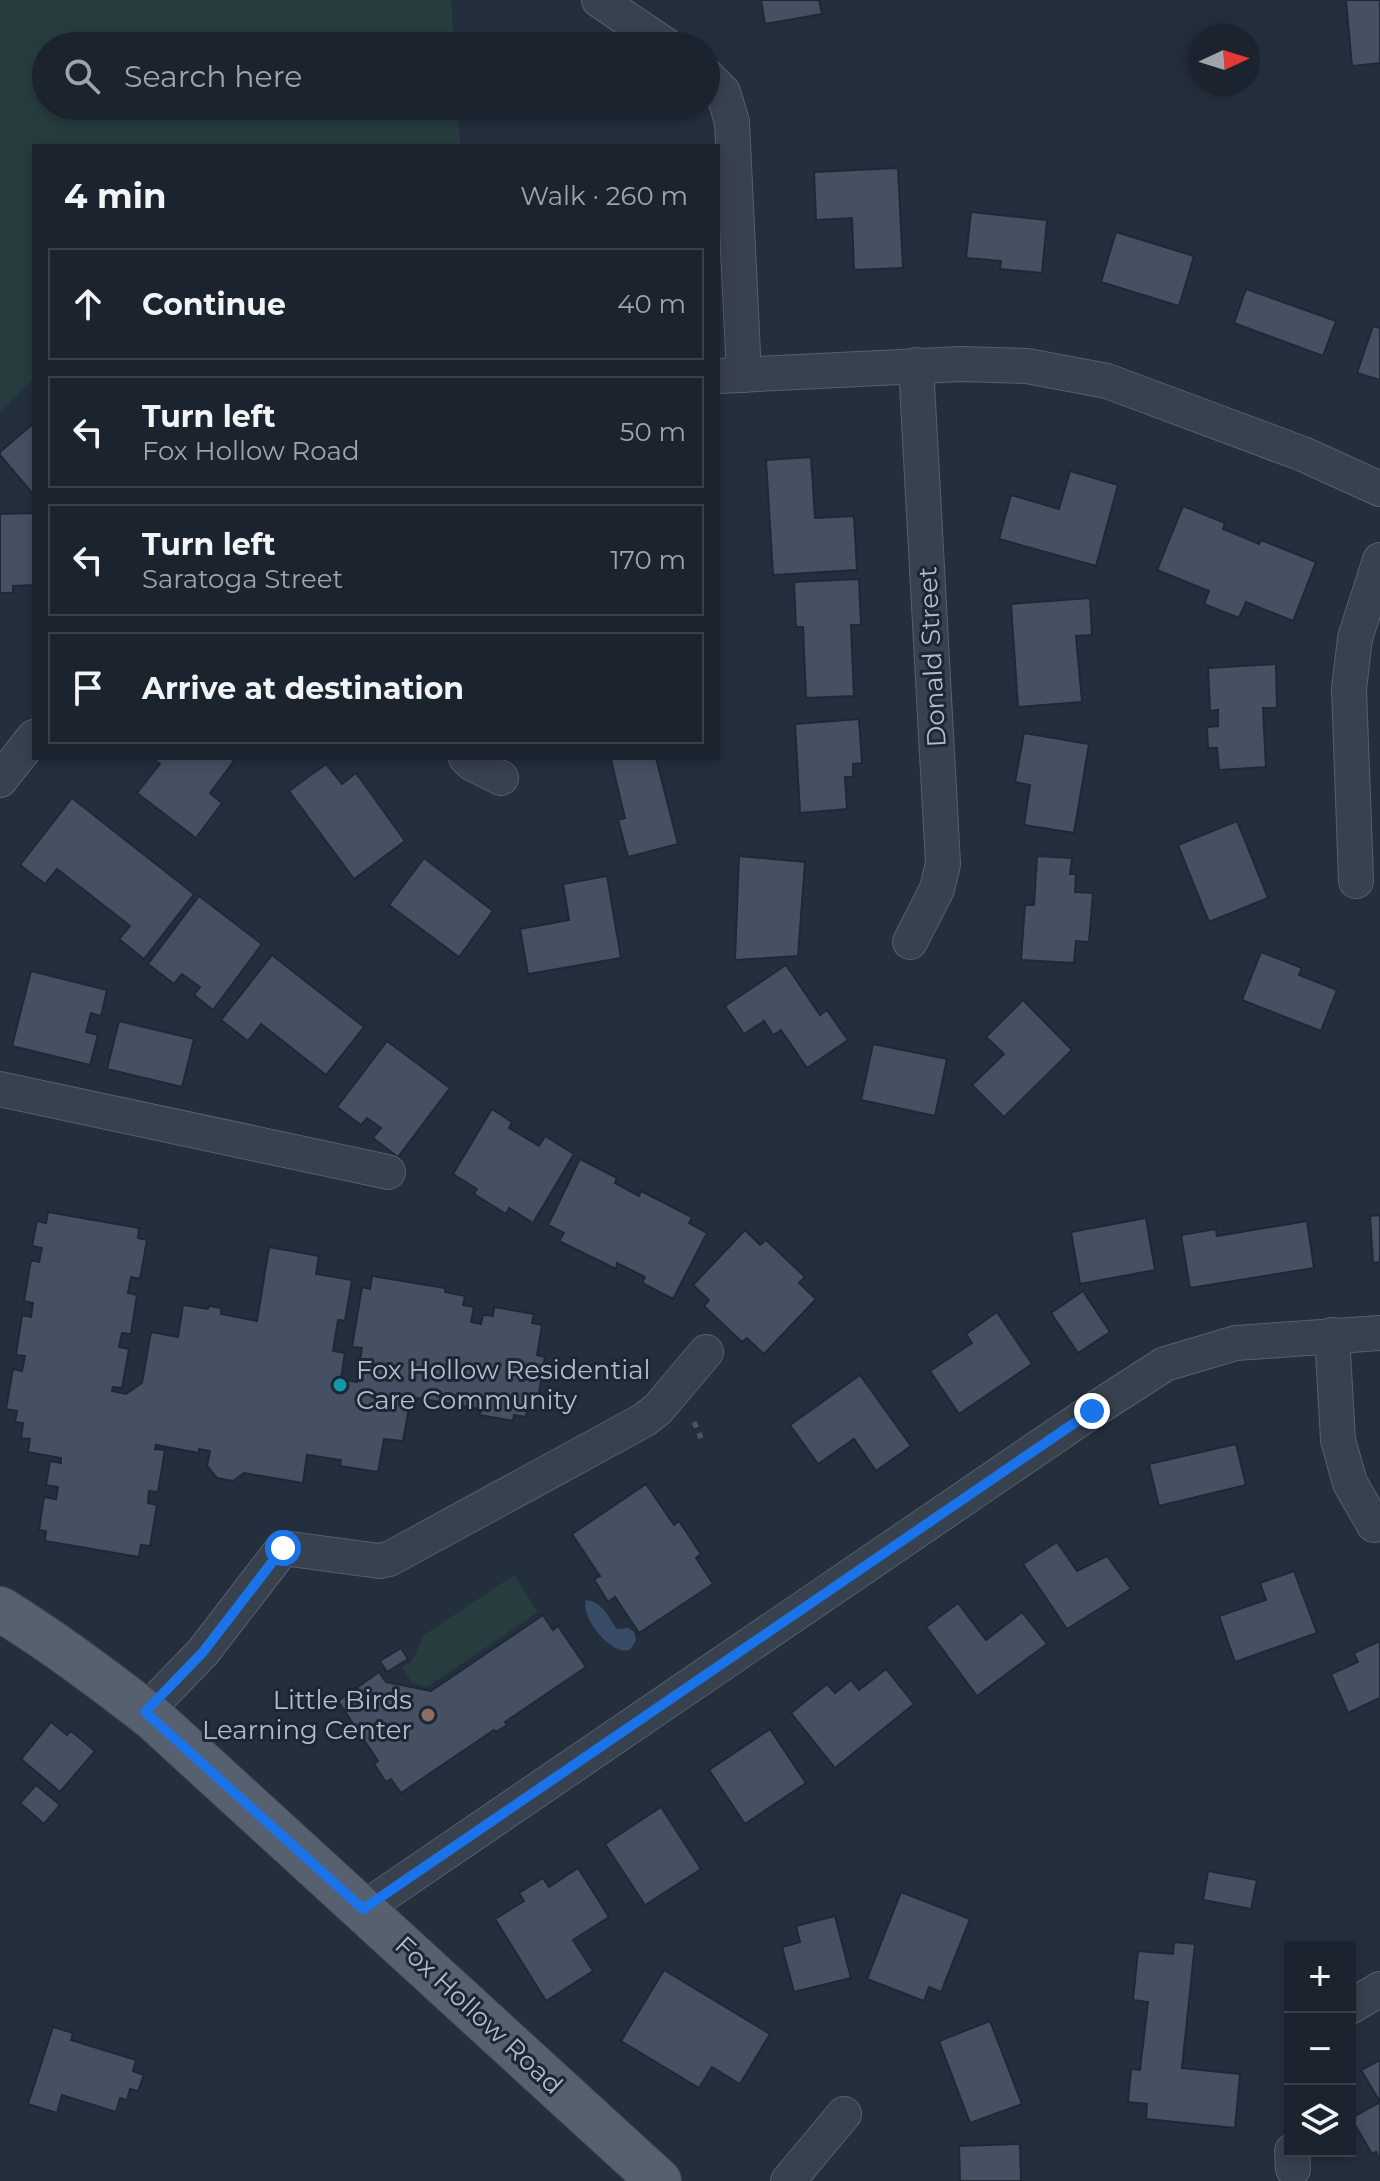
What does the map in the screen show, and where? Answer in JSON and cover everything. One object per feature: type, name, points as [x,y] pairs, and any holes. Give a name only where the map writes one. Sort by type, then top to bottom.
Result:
[{"type":"main road","name":"Fox Hollow Road","points":[[0,1609],[45,1637],[145,1712],[659,2181]]},
{"type":"street","points":[[599,0],[646,32]]},
{"type":"street","points":[[720,89],[732,122],[731,376],[916,365],[1027,366],[1107,381],[1303,454],[1380,489]]},
{"type":"street","name":"Donald Street","points":[[910,942],[937,889],[943,864],[916,365]]},
{"type":"street","points":[[1356,881],[1349,689],[1355,638],[1380,560]]},
{"type":"street","points":[[0,780],[32,740]]},
{"type":"street","points":[[470,760],[501,778]]},
{"type":"street","points":[[0,1089],[388,1172]]},
{"type":"street","points":[[363,1909],[1165,1364],[1236,1343],[1380,1333]]},
{"type":"street","points":[[1332,1335],[1338,1440],[1350,1483],[1374,1525]]},
{"type":"street","points":[[145,1712],[203,1652],[283,1548],[379,1561],[389,1559],[644,1420],[658,1409],[706,1352]]},
{"type":"street","points":[[1356,2003],[1380,1989]]},
{"type":"street","points":[[788,2181],[844,2114]]},
{"type":"path","points":[[694,1422],[701,1438]]},
{"type":"green space","points":[[0,0],[451,0],[453,32],[32,32],[32,120],[459,120],[460,144],[32,144],[32,381],[0,411]]},
{"type":"green space","points":[[514,1575],[538,1612],[427,1687],[412,1683],[402,1667],[412,1661],[424,1635]]},
{"type":"water","points":[[586,1600],[601,1607],[617,1629],[628,1628],[634,1632],[636,1640],[630,1650],[614,1647],[598,1633],[585,1607]]},
{"type":"building","points":[[761,0],[819,0],[822,14],[765,24]]},
{"type":"building","points":[[1346,0],[1380,0],[1380,63],[1352,66]]},
{"type":"building","points":[[898,168],[903,268],[854,270],[852,218],[816,220],[814,172]]},
{"type":"building","points":[[971,212],[1047,220],[1042,273],[1000,269],[1001,261],[966,258]]},
{"type":"building","points":[[1116,232],[1194,256],[1179,306],[1101,282]]},
{"type":"building","points":[[1246,289],[1336,321],[1323,356],[1234,323]]},
{"type":"building","points":[[1373,326],[1380,328],[1380,380],[1357,373]]},
{"type":"building","points":[[32,425],[32,493],[0,455]]},
{"type":"building","points":[[811,457],[815,518],[854,516],[857,570],[773,575],[766,460]]},
{"type":"building","points":[[1070,471],[1118,485],[1096,566],[999,539],[1011,495],[1059,509]]},
{"type":"building","points":[[1183,506],[1225,523],[1223,529],[1316,562],[1293,621],[1246,602],[1239,618],[1204,604],[1209,591],[1157,570]]},
{"type":"building","points":[[32,513],[32,585],[13,586],[13,593],[0,593],[0,514]]},
{"type":"building","points":[[859,579],[861,625],[851,625],[854,696],[806,698],[803,627],[796,627],[794,582]]},
{"type":"building","points":[[1090,598],[1092,635],[1076,636],[1082,702],[1018,707],[1011,604]]},
{"type":"building","points":[[1276,664],[1277,708],[1263,708],[1266,767],[1219,770],[1217,748],[1208,748],[1207,727],[1218,726],[1218,710],[1210,711],[1208,668]]},
{"type":"building","points":[[859,719],[862,763],[853,764],[853,777],[845,777],[847,809],[800,813],[795,724]]},
{"type":"building","points":[[1024,733],[1089,744],[1074,833],[1024,825],[1030,785],[1015,782]]},
{"type":"building","points":[[155,760],[234,761],[210,793],[222,803],[196,838],[137,793],[160,764]]},
{"type":"building","points":[[611,760],[657,760],[678,844],[628,857],[618,820],[625,818]]},
{"type":"building","points":[[326,764],[342,784],[356,773],[405,841],[354,879],[289,791]]},
{"type":"building","points":[[72,798],[194,894],[144,959],[119,939],[130,926],[57,869],[45,884],[20,865]]},
{"type":"building","points":[[1237,821],[1268,898],[1209,922],[1178,845]]},
{"type":"building","points":[[739,856],[805,862],[798,956],[735,960]]},
{"type":"building","points":[[1037,856],[1072,858],[1070,874],[1076,874],[1075,892],[1093,893],[1089,942],[1076,941],[1074,963],[1021,960],[1025,905],[1034,905]]},
{"type":"building","points":[[424,858],[493,911],[459,957],[389,905]]},
{"type":"building","points":[[607,876],[621,958],[528,974],[520,929],[569,920],[563,884]]},
{"type":"building","points":[[199,896],[262,944],[213,1010],[194,995],[200,987],[182,974],[174,984],[148,964]]},
{"type":"building","points":[[1261,952],[1302,968],[1299,975],[1337,990],[1321,1031],[1242,1000]]},
{"type":"building","points":[[272,955],[364,1027],[326,1075],[261,1024],[248,1041],[221,1020]]},
{"type":"building","points":[[786,965],[820,1015],[827,1010],[848,1040],[807,1068],[781,1030],[773,1035],[764,1021],[744,1034],[725,1006]]},
{"type":"building","points":[[31,971],[107,990],[101,1016],[91,1013],[86,1032],[98,1035],[90,1065],[12,1046]]},
{"type":"building","points":[[1023,1000],[1072,1050],[1004,1117],[972,1085],[1004,1054],[986,1037]]},
{"type":"building","points":[[119,1021],[194,1039],[182,1087],[107,1069]]},
{"type":"building","points":[[387,1041],[450,1088],[398,1157],[373,1138],[381,1128],[367,1118],[361,1125],[337,1107]]},
{"type":"building","points":[[873,1044],[947,1059],[935,1116],[861,1100]]},
{"type":"building","points":[[492,1109],[512,1122],[509,1128],[539,1146],[545,1136],[574,1154],[533,1223],[509,1208],[506,1214],[474,1194],[477,1189],[453,1174]]},
{"type":"building","points":[[580,1159],[617,1178],[615,1183],[639,1196],[641,1191],[692,1217],[689,1223],[707,1233],[673,1299],[642,1283],[645,1277],[617,1263],[616,1269],[559,1241],[564,1233],[548,1225]]},
{"type":"building","name":"Fox Hollow Residential Care Community","points":[[48,1212],[139,1228],[138,1238],[147,1240],[140,1279],[131,1277],[128,1293],[137,1295],[131,1334],[122,1333],[119,1347],[129,1349],[122,1388],[113,1387],[112,1391],[126,1394],[142,1383],[151,1332],[178,1337],[183,1305],[221,1308],[221,1314],[257,1321],[269,1247],[319,1256],[316,1274],[352,1280],[345,1321],[338,1320],[333,1351],[345,1353],[341,1379],[357,1382],[362,1348],[352,1347],[362,1287],[370,1289],[372,1276],[445,1288],[445,1292],[465,1296],[463,1305],[474,1307],[471,1322],[481,1324],[483,1315],[493,1316],[494,1307],[534,1314],[532,1323],[542,1325],[537,1355],[545,1357],[538,1399],[529,1398],[526,1417],[514,1415],[513,1421],[480,1415],[481,1409],[411,1397],[403,1441],[384,1439],[378,1472],[340,1466],[341,1460],[307,1455],[303,1483],[244,1473],[233,1481],[217,1478],[207,1466],[210,1451],[199,1449],[199,1453],[156,1445],[155,1449],[165,1450],[158,1492],[149,1491],[148,1503],[157,1505],[150,1546],[141,1545],[139,1557],[45,1541],[46,1531],[39,1530],[44,1497],[56,1499],[58,1487],[46,1485],[50,1461],[61,1463],[61,1458],[28,1452],[30,1439],[21,1438],[23,1423],[15,1422],[17,1411],[6,1409],[13,1369],[22,1371],[25,1356],[16,1355],[22,1315],[31,1317],[33,1303],[24,1301],[31,1260],[39,1262],[42,1248],[32,1246],[37,1221],[46,1223]]},
{"type":"building","points":[[1380,1215],[1380,1262],[1373,1263],[1370,1216]]},
{"type":"building","points":[[1146,1218],[1155,1270],[1080,1284],[1071,1232]]},
{"type":"building","points":[[1307,1221],[1314,1268],[1190,1288],[1181,1235],[1216,1229],[1217,1236]]},
{"type":"building","points":[[745,1230],[760,1245],[766,1240],[805,1277],[799,1283],[816,1299],[764,1354],[747,1338],[742,1342],[704,1306],[709,1300],[693,1285]]},
{"type":"building","points":[[1083,1291],[1110,1332],[1078,1353],[1051,1313]]},
{"type":"building","points":[[997,1312],[1032,1364],[959,1414],[930,1371],[972,1343],[966,1334]]},
{"type":"building","points":[[860,1375],[911,1446],[876,1471],[854,1439],[818,1464],[790,1425]]},
{"type":"building","points":[[1236,1444],[1246,1485],[1159,1506],[1149,1464]]},
{"type":"building","points":[[646,1484],[674,1525],[679,1521],[701,1554],[696,1558],[713,1584],[639,1633],[615,1597],[608,1602],[594,1579],[600,1576],[572,1534]]},
{"type":"building","points":[[1057,1542],[1077,1571],[1107,1556],[1131,1589],[1067,1629],[1023,1564]]},
{"type":"building","points":[[1294,1571],[1317,1633],[1235,1662],[1219,1616],[1266,1600],[1260,1583]]},
{"type":"building","points":[[958,1603],[986,1640],[1022,1612],[1047,1644],[977,1696],[926,1627]]},
{"type":"building","name":"Little Birds Learning Center","points":[[543,1615],[553,1630],[558,1626],[586,1667],[505,1722],[507,1725],[496,1732],[494,1730],[401,1793],[391,1779],[386,1782],[374,1764],[378,1761],[338,1701],[379,1672],[386,1682],[431,1691]]},
{"type":"building","points":[[1380,1641],[1380,1698],[1348,1713],[1331,1674],[1358,1662],[1354,1653]]},
{"type":"building","points":[[401,1648],[408,1659],[387,1672],[380,1661]]},
{"type":"building","points":[[886,1669],[914,1704],[835,1768],[791,1713],[827,1684],[835,1693],[851,1680],[859,1690]]},
{"type":"building","points":[[51,1722],[67,1735],[71,1731],[95,1751],[60,1792],[21,1759]]},
{"type":"building","points":[[770,1729],[806,1783],[745,1824],[709,1770]]},
{"type":"building","points":[[36,1785],[60,1805],[44,1824],[20,1803]]},
{"type":"building","points":[[661,1807],[701,1869],[645,1905],[605,1844]]},
{"type":"building","points":[[578,1868],[609,1917],[573,1940],[593,1971],[546,2001],[495,1919],[524,1901],[519,1893],[543,1878],[549,1887]]},
{"type":"building","points":[[1208,1871],[1257,1880],[1251,1909],[1203,1900]]},
{"type":"building","points":[[901,1892],[970,1919],[941,1992],[929,1987],[924,2001],[867,1979]]},
{"type":"building","points":[[835,1916],[851,1978],[794,1992],[782,1947],[800,1942],[796,1926]]},
{"type":"building","points":[[1174,1942],[1195,1944],[1182,2068],[1240,2074],[1235,2128],[1146,2119],[1147,2104],[1128,2102],[1131,2069],[1140,2070],[1148,2002],[1133,2000],[1138,1951],[1173,1954]]},
{"type":"building","points":[[664,1970],[770,2034],[740,2084],[712,2067],[699,2088],[621,2041]]},
{"type":"building","points":[[990,2021],[1022,2104],[970,2123],[939,2041]]},
{"type":"building","points":[[53,2027],[73,2033],[71,2040],[136,2060],[133,2071],[144,2075],[138,2091],[130,2089],[127,2100],[120,2098],[116,2112],[62,2095],[57,2113],[28,2104]]},
{"type":"building","points":[[1380,2060],[1380,2102],[1361,2070]]},
{"type":"building","points":[[1380,2102],[1379,2158],[1376,2152],[1372,2154],[1356,2127],[1356,2115]]},
{"type":"building","points":[[1020,2144],[1021,2181],[960,2181],[959,2146]]},
{"type":"place","name":"Fox Hollow Residential Care Community","points":[[340,1385]]},
{"type":"place","name":"Little Birds Learning Center","points":[[428,1715]]},
{"type":"route","points":[[283,1548],[203,1652],[145,1712],[363,1909],[1092,1411]]}]
